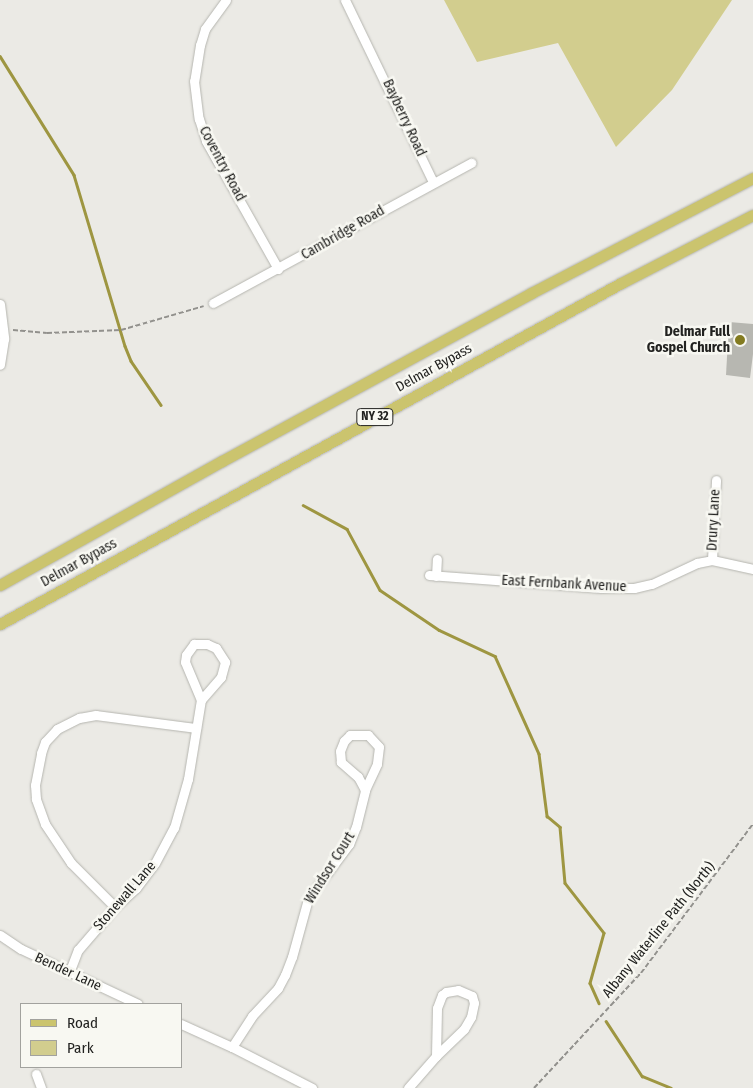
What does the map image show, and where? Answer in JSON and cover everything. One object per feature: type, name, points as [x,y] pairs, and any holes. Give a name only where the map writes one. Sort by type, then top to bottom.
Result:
[{"type":"main road","name":"Delmar Bypass","points":[[0,585],[514,302],[753,178]]},
{"type":"main road","name":"Delmar Bypass","points":[[0,624],[620,283],[753,215]]},
{"type":"street","name":"Coventry Road","points":[[226,0],[205,29],[200,45],[194,81],[199,119],[206,141],[278,269]]},
{"type":"street","name":"Bayberry Road","points":[[345,0],[374,55],[433,182]]},
{"type":"street","name":"Cambridge Road","points":[[214,303],[471,163]]},
{"type":"street","points":[[0,304],[4,329],[0,365]]},
{"type":"street","name":"Drury Lane","points":[[712,560],[716,480]]},
{"type":"street","name":"East Fernbank Avenue","points":[[437,559],[433,575],[602,588],[634,588],[652,584],[697,563],[712,560],[753,569]]},
{"type":"street","name":"Stonewall Lane","points":[[69,973],[78,950],[115,907],[136,888],[155,863],[174,828],[183,802],[201,700],[221,676],[226,662],[216,648],[207,644],[194,644],[186,655],[185,662],[201,700]]},
{"type":"street","points":[[115,907],[71,863],[45,824],[36,799],[34,785],[45,742],[57,729],[79,718],[96,716],[196,728]]},
{"type":"street","name":"Windsor Court","points":[[232,1047],[252,1016],[278,988],[292,957],[308,899],[349,844],[356,827],[365,790],[377,764],[378,747],[368,735],[350,735],[344,741],[340,751],[342,762],[358,778],[365,790]]},
{"type":"street","name":"Bender Lane","points":[[0,935],[21,950],[136,1003]]},
{"type":"street","points":[[408,1088],[436,1056],[464,1029],[471,1017],[474,1003],[472,996],[464,992],[452,990],[442,995],[436,1017],[436,1056]]},
{"type":"street","points":[[182,1024],[232,1047],[312,1088]]},
{"type":"street","points":[[36,1074],[41,1088]]},
{"type":"path","points":[[4,329],[47,333],[121,330],[214,303]]},
{"type":"path","name":"Albany Waterline Path (North)","points":[[534,1088],[641,973],[753,824]]},
{"type":"green space","points":[[444,0],[732,0],[672,90],[616,147],[558,43],[477,62]]},
{"type":"building","name":"Delmar Full Gospel Church","points":[[729,322],[753,324],[753,354],[750,378],[726,375]]},
{"type":"waterway","points":[[0,56],[74,175],[125,346],[131,361],[161,405]]},
{"type":"waterway","points":[[303,505],[347,529],[380,590],[439,630],[495,656],[539,754],[547,816],[560,827],[565,883],[604,933],[590,983],[599,1003]]},
{"type":"waterway","points":[[606,1021],[642,1076],[671,1088]]},
{"type":"place","name":"Delmar Full Gospel Church","points":[[740,340]]}]
